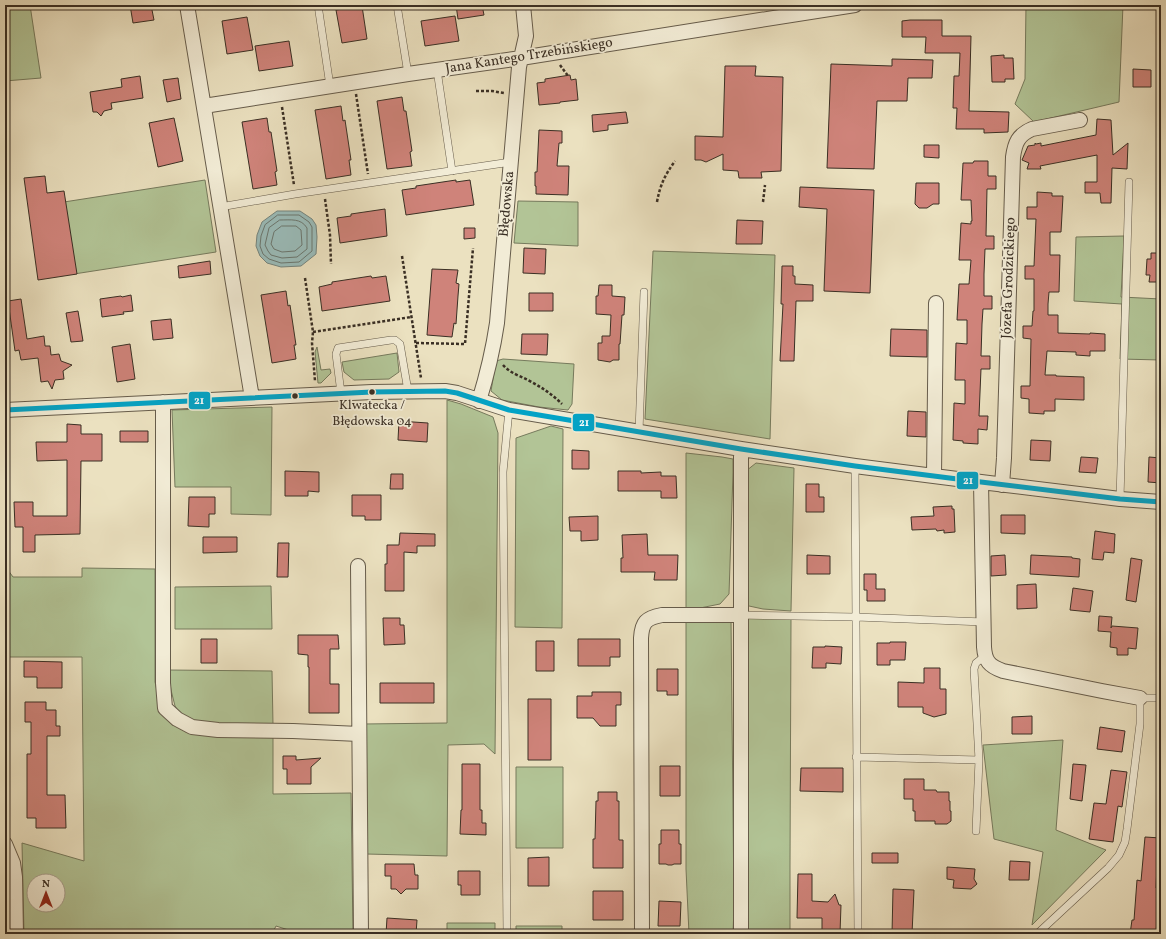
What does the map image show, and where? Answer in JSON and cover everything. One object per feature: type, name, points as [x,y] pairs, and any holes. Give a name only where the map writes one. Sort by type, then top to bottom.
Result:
[{"type":"street","points":[[187,5],[252,398]]},
{"type":"street","name":"Błędowska","points":[[479,401],[493,350],[497,323],[516,95],[519,67],[526,36],[523,5]]},
{"type":"street","name":"Jana Kantego Trzebińskiego","points":[[204,106],[855,5]]},
{"type":"street","name":"Józefa Grodzickiego","points":[[1002,485],[1013,158],[1015,147],[1019,138],[1025,132],[1032,129],[1080,120]]},
{"type":"street","points":[[934,475],[936,303]]},
{"type":"street","points":[[5,410],[340,393],[423,390],[445,391],[457,393],[509,410],[741,449],[855,466],[934,475],[1002,485],[1120,499],[1161,502]]},
{"type":"street","points":[[163,402],[163,683],[165,708],[177,719],[192,727],[218,730],[359,734]]},
{"type":"street","points":[[741,449],[741,934]]},
{"type":"street","points":[[981,482],[985,656],[989,664],[994,668],[1003,671],[1140,698]]},
{"type":"street","points":[[358,566],[361,934]]},
{"type":"street","points":[[642,934],[642,629],[645,621],[652,617],[662,615],[740,615]]},
{"type":"street","points":[[5,844],[13,863],[15,877],[16,934]]},
{"type":"lane","points":[[318,5],[330,86]]},
{"type":"lane","points":[[397,5],[408,74]]},
{"type":"lane","points":[[437,70],[452,171]]},
{"type":"lane","points":[[220,207],[295,194],[511,162]]},
{"type":"lane","points":[[1120,499],[1129,182]]},
{"type":"lane","points":[[638,432],[644,292]]},
{"type":"lane","points":[[340,393],[336,354],[338,348],[391,340],[396,340],[401,346],[408,391]]},
{"type":"lane","points":[[507,934],[503,472],[509,410]]},
{"type":"lane","points":[[855,466],[858,934]]},
{"type":"lane","points":[[740,615],[856,617],[984,622]]},
{"type":"lane","points":[[976,831],[979,760],[974,669],[976,663],[985,656]]},
{"type":"lane","points":[[1037,934],[1108,868],[1119,855],[1125,842],[1140,724],[1140,698],[1161,698]]},
{"type":"lane","points":[[856,757],[979,760]]},
{"type":"path","points":[[355,91],[369,183]]},
{"type":"path","points":[[476,92],[516,95]]},
{"type":"path","points":[[282,102],[295,194]]},
{"type":"path","points":[[657,202],[662,181],[667,171],[675,161]]},
{"type":"path","points":[[763,202],[765,185]]},
{"type":"path","points":[[324,190],[330,235],[331,264]]},
{"type":"path","points":[[416,343],[465,344],[473,248]]},
{"type":"path","points":[[402,256],[423,390]]},
{"type":"path","points":[[305,278],[313,332],[312,343],[315,384]]},
{"type":"path","points":[[313,332],[412,316]]},
{"type":"path","points":[[493,350],[500,362],[506,368],[541,387],[553,396],[578,422]]},
{"type":"green space","points":[[5,5],[30,5],[41,78],[5,81]]},
{"type":"green space","points":[[1026,5],[1123,5],[1119,102],[1034,122],[1015,104],[1025,79]]},
{"type":"green space","points":[[205,180],[216,252],[74,274],[64,202]]},
{"type":"green space","points":[[518,201],[578,202],[578,246],[514,243]]},
{"type":"green space","points":[[1124,236],[1121,297],[1161,299],[1161,360],[1120,359],[1122,304],[1074,301],[1076,237]]},
{"type":"green space","points":[[653,251],[775,255],[770,439],[645,419]]},
{"type":"green space","points":[[317,347],[321,370],[330,369],[331,373],[321,383],[318,383],[315,352]]},
{"type":"green space","points":[[397,353],[399,372],[389,379],[354,380],[344,372],[342,362]]},
{"type":"green space","points":[[503,359],[574,364],[572,404],[568,410],[539,407],[502,400],[491,391],[496,361]]},
{"type":"green space","points":[[447,400],[493,417],[498,433],[495,754],[484,744],[448,745],[447,856],[366,854],[363,724],[447,723]]},
{"type":"green space","points":[[272,407],[271,515],[231,514],[231,487],[175,487],[172,410]]},
{"type":"green space","points":[[551,426],[563,429],[562,628],[515,627],[516,438]]},
{"type":"green space","points":[[686,453],[733,459],[729,594],[720,604],[695,609],[686,609]]},
{"type":"green space","points":[[756,463],[794,468],[791,611],[763,609],[749,606],[741,598],[746,471]]},
{"type":"green space","points":[[5,566],[13,577],[82,577],[82,568],[155,569],[155,682],[162,711],[171,723],[186,732],[273,737],[273,794],[351,793],[353,934],[301,934],[276,926],[272,934],[24,934],[22,843],[84,861],[82,657],[5,657]]},
{"type":"green space","points":[[271,586],[272,629],[175,629],[175,587]]},
{"type":"green space","points":[[742,616],[791,619],[790,934],[742,934]]},
{"type":"green space","points":[[731,619],[733,934],[689,934],[686,869],[686,621]]},
{"type":"green space","points":[[168,670],[272,671],[273,725],[206,725],[181,715],[175,706]]},
{"type":"green space","points":[[1063,740],[1056,830],[1106,850],[1032,925],[1043,852],[994,839],[983,745]]},
{"type":"green space","points":[[516,767],[563,767],[563,848],[516,848]]},
{"type":"green space","points":[[447,923],[495,923],[495,934],[447,934]]},
{"type":"green space","points":[[516,926],[562,926],[562,934],[516,934]]},
{"type":"water","points":[[277,211],[300,211],[312,219],[316,225],[316,254],[301,266],[281,267],[267,263],[260,256],[256,246],[257,235],[262,222]]},
{"type":"building","points":[[130,5],[151,5],[154,20],[133,23]]},
{"type":"building","points":[[456,5],[482,5],[484,15],[458,19]]},
{"type":"building","points":[[362,6],[367,39],[342,43],[336,10]]},
{"type":"building","points":[[455,16],[459,41],[425,46],[421,21]]},
{"type":"building","points":[[247,17],[253,50],[227,54],[222,21]]},
{"type":"building","points":[[942,20],[942,36],[971,36],[969,111],[1009,112],[1008,132],[984,133],[984,129],[956,129],[957,108],[953,108],[954,76],[959,76],[960,53],[925,53],[926,37],[902,37],[902,21]]},
{"type":"building","points":[[289,41],[293,66],[259,71],[255,46]]},
{"type":"building","points":[[1004,55],[1004,58],[1013,58],[1014,79],[1005,79],[1005,82],[992,82],[991,56]]},
{"type":"building","points":[[892,59],[933,60],[932,78],[908,78],[907,101],[877,101],[874,169],[827,168],[831,64],[892,66]]},
{"type":"building","points":[[725,66],[756,66],[755,76],[783,77],[781,171],[761,172],[762,178],[739,178],[738,171],[723,170],[723,154],[706,162],[695,160],[695,136],[723,137]]},
{"type":"building","points":[[1133,69],[1151,70],[1151,87],[1133,87]]},
{"type":"building","points":[[570,75],[571,80],[576,79],[578,100],[539,105],[537,83],[545,82],[545,79]]},
{"type":"building","points":[[140,76],[143,98],[111,103],[112,109],[104,111],[101,116],[97,112],[93,112],[90,92],[122,87],[121,79]]},
{"type":"building","points":[[178,78],[181,99],[167,102],[163,80]]},
{"type":"building","points":[[402,97],[404,111],[406,111],[412,151],[410,152],[412,166],[387,169],[377,101]]},
{"type":"building","points":[[341,106],[343,121],[345,120],[351,160],[349,160],[351,175],[326,179],[315,110]]},
{"type":"building","points":[[626,112],[628,123],[608,125],[608,130],[593,132],[592,115]]},
{"type":"building","points":[[174,118],[183,161],[158,167],[149,123]]},
{"type":"building","points":[[267,118],[269,132],[271,132],[277,171],[275,172],[277,185],[253,189],[242,122]]},
{"type":"building","points":[[1097,119],[1111,120],[1113,155],[1128,143],[1127,169],[1112,168],[1111,203],[1101,203],[1100,193],[1085,193],[1085,182],[1097,182],[1097,155],[1040,166],[1041,169],[1027,169],[1029,163],[1022,160],[1028,146],[1035,145],[1035,143],[1041,143],[1041,146],[1096,135]]},
{"type":"building","points":[[539,130],[562,131],[562,143],[559,143],[557,166],[569,166],[568,195],[536,194],[535,172],[537,172]]},
{"type":"building","points":[[924,145],[939,145],[939,158],[924,157]]},
{"type":"building","points":[[974,161],[988,161],[988,176],[996,176],[996,189],[987,189],[986,236],[994,236],[994,249],[985,249],[984,296],[992,296],[992,309],[983,309],[981,356],[990,356],[990,369],[981,369],[979,416],[988,416],[987,430],[978,429],[978,444],[963,443],[963,441],[953,440],[954,403],[965,404],[965,380],[955,380],[956,343],[967,344],[967,320],[957,320],[959,284],[969,284],[971,260],[959,260],[961,223],[971,224],[972,221],[971,200],[961,200],[963,163],[973,163]]},
{"type":"building","points":[[45,176],[47,193],[64,191],[77,274],[38,280],[24,178]]},
{"type":"building","points":[[456,180],[456,182],[470,180],[474,205],[406,215],[402,190],[416,188],[416,186]]},
{"type":"building","points":[[916,183],[939,183],[939,204],[933,204],[927,208],[919,208],[915,204]]},
{"type":"building","points":[[800,187],[874,190],[870,293],[824,291],[827,209],[799,207]]},
{"type":"building","points":[[1037,192],[1052,193],[1052,196],[1063,196],[1061,232],[1050,232],[1050,255],[1060,255],[1059,292],[1049,292],[1048,315],[1058,315],[1058,333],[1105,334],[1105,351],[1090,351],[1090,356],[1076,355],[1076,352],[1047,351],[1045,375],[1084,377],[1084,400],[1055,399],[1055,411],[1044,411],[1044,414],[1029,413],[1029,399],[1021,398],[1021,386],[1030,386],[1031,339],[1023,338],[1023,326],[1032,326],[1034,311],[1034,279],[1025,279],[1025,266],[1034,266],[1036,219],[1027,219],[1027,207],[1037,207]]},
{"type":"building","points":[[385,209],[387,236],[340,243],[337,218],[351,216],[351,214]]},
{"type":"building","points":[[737,220],[763,221],[762,244],[736,244]]},
{"type":"building","points":[[464,228],[475,228],[475,238],[464,239]]},
{"type":"building","points":[[524,248],[546,249],[545,274],[523,273]]},
{"type":"building","points":[[1151,253],[1161,253],[1161,282],[1149,282],[1150,275],[1146,275],[1147,259],[1151,259]]},
{"type":"building","points":[[210,261],[211,274],[179,278],[178,266]]},
{"type":"building","points":[[782,266],[793,266],[795,284],[813,285],[813,301],[796,301],[794,361],[780,361],[783,304],[781,304]]},
{"type":"building","points":[[432,269],[458,270],[456,283],[459,284],[456,324],[454,323],[452,337],[427,335]]},
{"type":"building","points":[[371,276],[372,278],[386,276],[390,301],[322,311],[319,287],[332,284],[332,282]]},
{"type":"building","points":[[599,285],[612,285],[612,296],[625,297],[624,315],[622,315],[619,344],[619,360],[613,360],[610,362],[598,360],[598,343],[602,343],[602,336],[610,336],[611,315],[596,314],[596,296],[598,296]]},
{"type":"building","points":[[286,291],[288,306],[290,305],[296,345],[294,345],[296,359],[272,363],[261,295]]},
{"type":"building","points":[[529,293],[553,293],[553,311],[529,311]]},
{"type":"building","points":[[131,295],[133,311],[123,312],[124,314],[102,317],[100,299]]},
{"type":"building","points":[[21,299],[27,339],[44,336],[45,346],[50,346],[51,355],[59,354],[61,361],[72,365],[63,371],[64,379],[55,380],[52,389],[48,381],[41,382],[38,358],[21,360],[19,350],[15,351],[8,301]]},
{"type":"building","points":[[78,311],[83,341],[71,342],[66,313]]},
{"type":"building","points":[[171,319],[173,338],[153,340],[151,321]]},
{"type":"building","points":[[891,329],[927,330],[927,357],[890,356]]},
{"type":"building","points":[[522,334],[548,334],[547,355],[521,354]]},
{"type":"building","points":[[130,344],[135,379],[117,382],[112,347]]},
{"type":"building","points":[[908,411],[926,412],[926,437],[907,436]]},
{"type":"building","points":[[399,421],[428,423],[427,442],[398,440]]},
{"type":"building","points":[[67,424],[81,425],[81,434],[102,434],[102,461],[81,461],[80,534],[35,535],[35,552],[23,552],[23,527],[15,527],[14,502],[33,502],[33,516],[67,516],[67,460],[37,461],[36,442],[67,442]]},
{"type":"building","points":[[120,431],[148,431],[148,442],[120,442]]},
{"type":"building","points":[[1031,440],[1051,441],[1050,461],[1030,460]]},
{"type":"building","points":[[572,450],[589,451],[589,469],[572,469]]},
{"type":"building","points":[[1081,457],[1098,458],[1096,473],[1079,472]]},
{"type":"building","points":[[1149,457],[1161,458],[1161,483],[1148,482]]},
{"type":"building","points":[[285,471],[319,472],[319,492],[308,491],[308,496],[285,496]]},
{"type":"building","points":[[618,471],[641,471],[641,473],[661,472],[661,476],[676,476],[677,498],[661,498],[661,491],[618,491]]},
{"type":"building","points":[[391,474],[403,474],[403,489],[390,489]]},
{"type":"building","points":[[806,484],[819,484],[819,497],[824,497],[824,512],[806,512]]},
{"type":"building","points":[[352,495],[381,495],[381,520],[365,520],[365,516],[352,516]]},
{"type":"building","points":[[189,497],[215,497],[215,514],[209,514],[209,527],[188,526]]},
{"type":"building","points":[[952,506],[952,509],[954,509],[955,532],[944,533],[944,530],[937,531],[936,529],[912,530],[911,517],[934,516],[933,507]]},
{"type":"building","points":[[1001,515],[1025,515],[1025,534],[1001,533]]},
{"type":"building","points":[[598,516],[598,540],[581,541],[581,531],[570,531],[569,517]]},
{"type":"building","points":[[1095,531],[1115,534],[1114,553],[1104,552],[1103,560],[1092,559]]},
{"type":"building","points":[[400,533],[435,534],[435,546],[417,546],[417,553],[404,552],[404,591],[385,591],[387,545],[399,545]]},
{"type":"building","points":[[647,534],[648,555],[678,555],[677,580],[654,580],[655,572],[621,572],[621,558],[623,558],[622,535]]},
{"type":"building","points":[[203,537],[237,537],[237,552],[203,553]]},
{"type":"building","points":[[278,543],[289,543],[288,577],[277,577]]},
{"type":"building","points":[[807,555],[830,556],[830,574],[807,574]]},
{"type":"building","points":[[1005,555],[1006,575],[991,576],[991,556]]},
{"type":"building","points":[[1031,555],[1072,557],[1080,559],[1079,577],[1030,574]]},
{"type":"building","points":[[1131,558],[1142,560],[1136,602],[1126,600]]},
{"type":"building","points":[[864,574],[876,574],[876,589],[885,589],[885,601],[867,601],[867,590],[864,590]]},
{"type":"building","points":[[1036,584],[1037,608],[1017,609],[1017,585]]},
{"type":"building","points":[[1073,588],[1093,591],[1090,612],[1070,610]]},
{"type":"building","points":[[1099,616],[1112,617],[1111,628],[1112,626],[1138,628],[1136,649],[1128,648],[1128,655],[1117,655],[1117,648],[1110,647],[1111,632],[1098,631]]},
{"type":"building","points":[[383,618],[400,618],[400,625],[404,625],[405,644],[384,645]]},
{"type":"building","points":[[298,635],[338,635],[339,649],[330,649],[330,684],[339,684],[339,713],[309,713],[308,655],[298,654]]},
{"type":"building","points":[[201,639],[217,639],[217,663],[201,663]]},
{"type":"building","points":[[578,639],[620,639],[620,657],[610,657],[610,666],[578,666]]},
{"type":"building","points":[[536,641],[554,641],[554,671],[536,671]]},
{"type":"building","points":[[906,642],[905,660],[890,660],[890,665],[877,665],[877,643]]},
{"type":"building","points":[[813,647],[842,647],[841,664],[826,663],[826,668],[812,668]]},
{"type":"building","points":[[24,661],[62,662],[62,688],[37,688],[37,677],[24,677]]},
{"type":"building","points":[[924,668],[940,668],[940,689],[946,689],[946,714],[934,717],[923,713],[923,707],[898,707],[898,682],[924,683]]},
{"type":"building","points":[[657,669],[678,669],[678,695],[667,695],[667,691],[657,691]]},
{"type":"building","points":[[380,683],[434,683],[434,703],[380,703]]},
{"type":"building","points":[[592,692],[621,692],[621,705],[616,705],[616,726],[600,726],[593,718],[577,718],[577,696],[592,696]]},
{"type":"building","points":[[528,699],[551,699],[551,760],[528,760]]},
{"type":"building","points":[[25,702],[46,702],[46,710],[56,710],[56,726],[60,726],[60,736],[47,736],[47,795],[65,795],[66,828],[36,828],[36,818],[27,818],[27,754],[31,754],[31,722],[25,722]]},
{"type":"building","points":[[1032,716],[1032,734],[1012,734],[1012,717]]},
{"type":"building","points":[[1100,727],[1125,731],[1122,752],[1097,749]]},
{"type":"building","points":[[283,756],[296,756],[296,760],[321,758],[311,767],[311,784],[287,784],[287,769],[283,769]]},
{"type":"building","points":[[462,764],[480,764],[480,810],[482,810],[482,823],[486,823],[486,835],[460,834],[462,810]]},
{"type":"building","points":[[1073,764],[1086,765],[1082,801],[1070,799]]},
{"type":"building","points":[[660,766],[680,766],[680,796],[660,796]]},
{"type":"building","points":[[801,768],[843,768],[843,792],[800,791]]},
{"type":"building","points":[[1111,770],[1127,772],[1122,807],[1118,806],[1113,842],[1089,839],[1094,803],[1106,804]]},
{"type":"building","points":[[904,779],[924,779],[924,790],[949,792],[951,821],[947,824],[935,824],[935,821],[915,821],[913,799],[904,799]]},
{"type":"building","points":[[598,792],[617,792],[617,801],[619,801],[619,840],[623,840],[623,868],[593,868],[593,839],[595,839],[596,801],[598,801]]},
{"type":"building","points":[[661,830],[679,830],[681,864],[659,864]]},
{"type":"building","points":[[1145,837],[1161,838],[1161,865],[1157,865],[1156,888],[1159,888],[1156,934],[1130,934],[1132,920],[1134,920],[1137,880],[1141,881]]},
{"type":"building","points":[[872,853],[898,853],[898,863],[872,863]]},
{"type":"building","points":[[549,857],[549,886],[528,886],[528,858]]},
{"type":"building","points":[[1010,861],[1030,862],[1029,880],[1009,880]]},
{"type":"building","points":[[385,864],[414,864],[415,875],[418,875],[418,889],[406,889],[401,894],[396,889],[391,889],[391,876],[385,876]]},
{"type":"building","points":[[947,867],[975,869],[974,879],[977,884],[971,889],[953,888],[954,880],[947,879]]},
{"type":"building","points":[[458,871],[480,871],[480,895],[461,895],[461,885],[458,885]]},
{"type":"building","points":[[798,874],[812,874],[812,901],[828,902],[835,894],[839,905],[841,905],[840,933],[822,934],[822,918],[797,918]]},
{"type":"building","points":[[893,889],[914,890],[912,934],[892,934]]},
{"type":"building","points":[[593,891],[623,891],[623,920],[593,920]]},
{"type":"building","points":[[659,901],[681,902],[680,926],[658,926]]},
{"type":"building","points":[[387,918],[417,920],[416,934],[386,934]]},
{"type":"transit line","name":"21","points":[[5,410],[372,392],[445,391],[457,393],[509,410],[741,449],[855,466],[981,482],[1120,499],[1161,502]]},
{"type":"place","name":"Klwatecka / Błędowska 04","points":[[372,392]]}]
